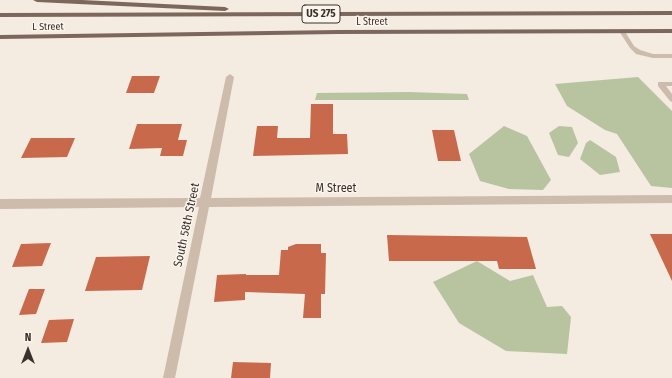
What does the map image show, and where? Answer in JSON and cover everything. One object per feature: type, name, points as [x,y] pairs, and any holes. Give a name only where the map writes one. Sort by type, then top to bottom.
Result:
[{"type":"main road","points":[[38,0],[157,4],[317,14]]},
{"type":"main road","name":"L Street","points":[[0,15],[672,13]]},
{"type":"main road","name":"L Street","points":[[0,37],[672,31]]},
{"type":"main road","points":[[0,41],[64,37]]},
{"type":"street","name":"South 58th Street","points":[[169,378],[230,77]]},
{"type":"street","name":"M Street","points":[[0,204],[672,199]]},
{"type":"lane","points":[[622,31],[632,47],[638,52],[653,56],[672,56]]},
{"type":"lane","points":[[672,84],[660,84],[672,99]]},
{"type":"green space","points":[[638,77],[672,111],[672,188],[651,186],[617,134],[605,130],[567,106],[555,84]]},
{"type":"green space","points":[[409,92],[467,94],[469,100],[315,100],[317,93]]},
{"type":"green space","points":[[504,126],[527,136],[551,180],[543,190],[509,189],[480,181],[469,154]]},
{"type":"green space","points":[[559,126],[572,127],[578,143],[569,157],[558,155],[549,133]]},
{"type":"green space","points":[[590,140],[616,157],[620,172],[600,175],[580,159],[586,143]]},
{"type":"green space","points":[[477,261],[510,281],[533,275],[547,307],[562,306],[571,317],[567,354],[506,351],[459,323],[433,282]]},
{"type":"building","points":[[132,76],[160,76],[154,93],[126,93]]},
{"type":"building","points":[[311,104],[333,104],[333,134],[347,134],[348,154],[253,156],[257,126],[278,126],[277,138],[310,138]]},
{"type":"building","points":[[137,124],[182,124],[178,140],[187,140],[183,156],[160,156],[162,148],[129,149]]},
{"type":"building","points":[[432,130],[454,130],[461,161],[438,161]]},
{"type":"building","points":[[31,138],[75,138],[67,157],[21,158]]},
{"type":"building","points":[[650,234],[672,234],[672,281]]},
{"type":"building","points":[[387,235],[527,237],[536,269],[499,269],[497,261],[389,261]]},
{"type":"building","points":[[51,243],[42,266],[12,267],[21,244]]},
{"type":"building","points":[[296,244],[321,244],[321,253],[326,253],[325,294],[321,294],[321,318],[303,318],[305,294],[245,292],[245,300],[214,302],[217,275],[279,275],[281,250],[288,250],[288,247]]},
{"type":"building","points":[[150,256],[142,290],[85,291],[96,257]]},
{"type":"building","points":[[29,289],[45,289],[36,314],[19,315]]},
{"type":"building","points":[[74,319],[67,342],[41,343],[49,320]]},
{"type":"building","points":[[233,362],[271,363],[270,378],[231,378]]}]
